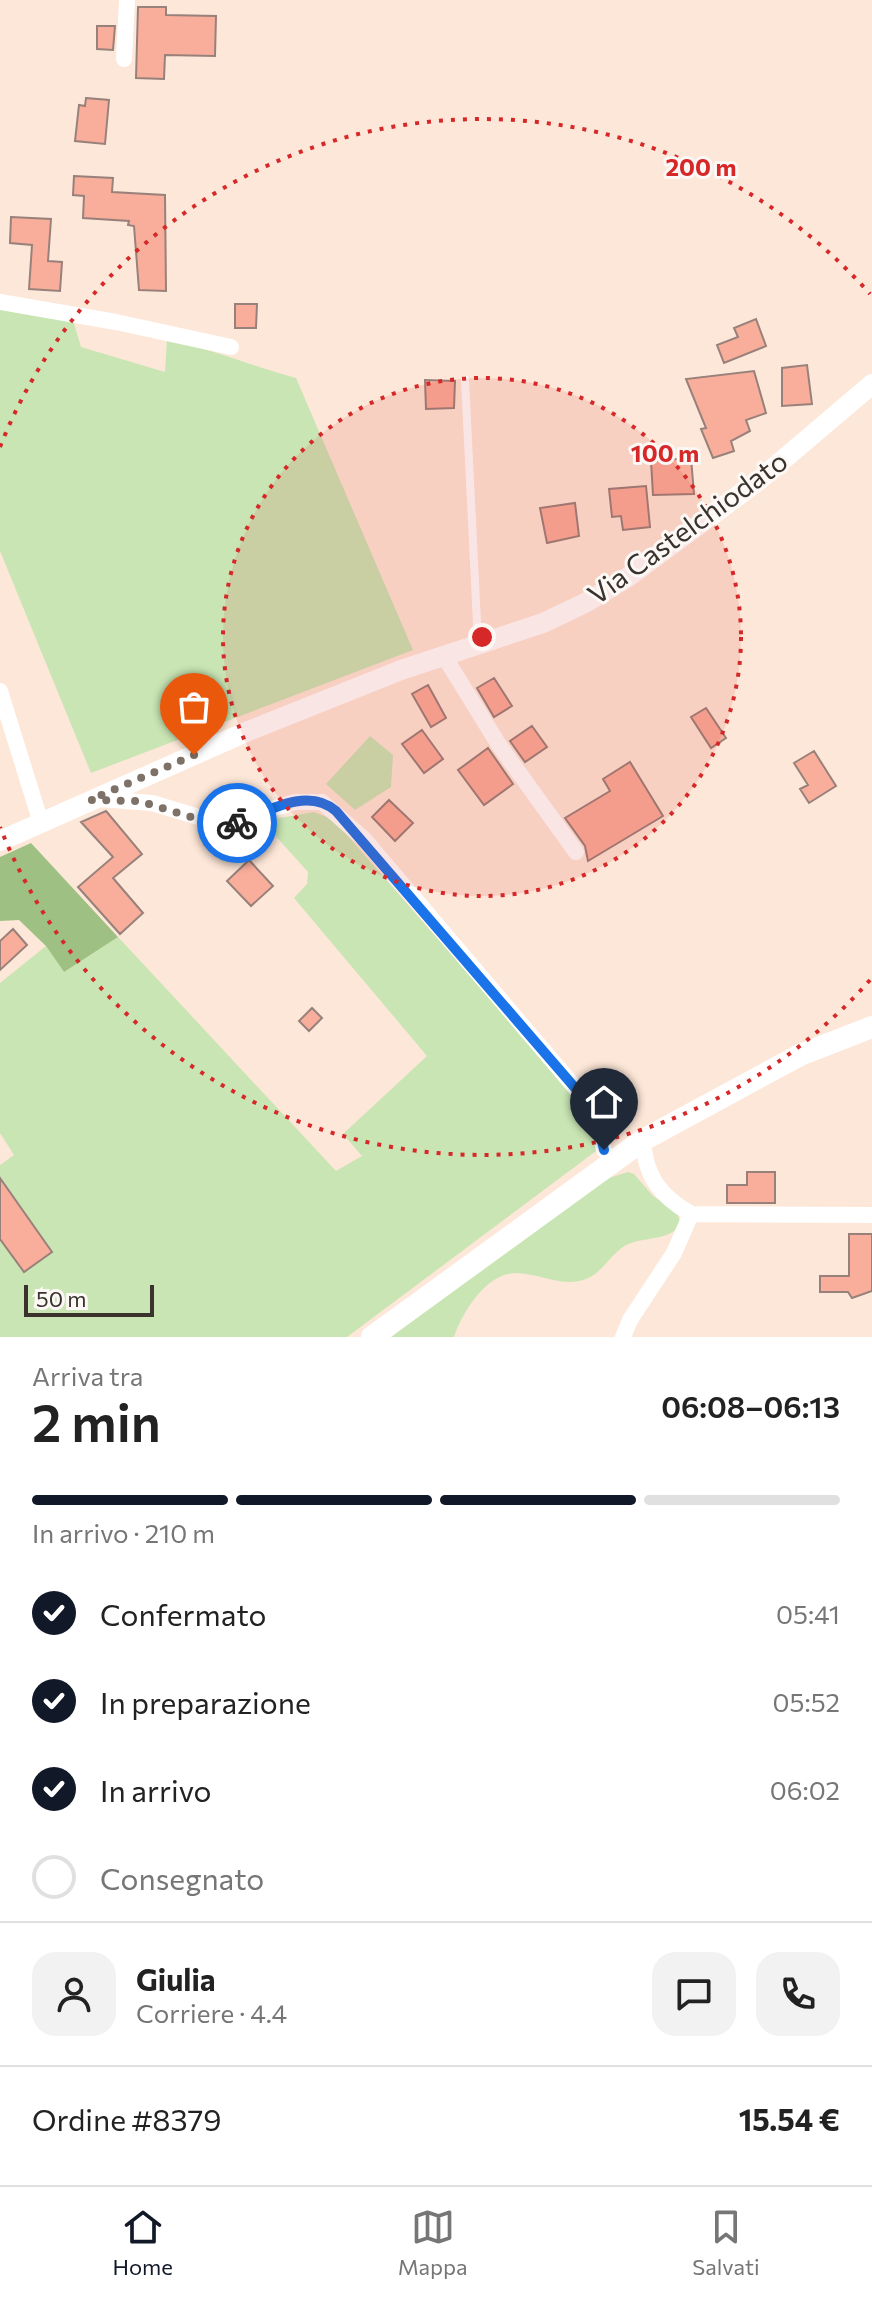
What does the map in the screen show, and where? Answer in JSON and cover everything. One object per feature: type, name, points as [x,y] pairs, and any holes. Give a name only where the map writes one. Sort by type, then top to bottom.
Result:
[{"type":"main road","points":[[372,1337],[643,1140],[800,1055],[872,1027]]},
{"type":"street","points":[[124,59],[127,0]]},
{"type":"street","points":[[0,302],[116,322],[231,347]]},
{"type":"street","name":"Via Castelchiodato","points":[[0,841],[246,732],[444,656],[551,619],[628,577],[758,481],[872,384]]},
{"type":"street","points":[[444,656],[499,745],[576,852]]},
{"type":"street","points":[[0,691],[41,823]]},
{"type":"street","points":[[90,800],[116,798],[152,803],[222,824],[302,801],[322,802],[331,806],[364,839],[595,1111],[604,1150]]},
{"type":"street","points":[[643,1140],[646,1163],[655,1185],[668,1200],[691,1214],[872,1215]]},
{"type":"street","points":[[623,1337],[630,1320],[674,1253],[691,1214]]},
{"type":"lane","points":[[465,380],[478,645]]},
{"type":"green space","points":[[0,307],[73,320],[81,347],[165,372],[167,339],[296,378],[413,650],[91,773],[0,551]]},
{"type":"green space","points":[[370,736],[393,755],[391,787],[355,810],[326,784]]},
{"type":"green space","points":[[314,812],[334,820],[592,1116],[596,1151],[347,1337],[0,1337],[0,1165],[14,1155],[0,1133],[0,983],[46,946],[64,972],[118,937],[336,1171],[362,1156],[343,1134],[427,1056],[294,898],[307,884],[308,872],[262,821]]},
{"type":"green space","points":[[31,843],[118,937],[64,972],[46,946],[19,920],[0,921],[0,857]]},
{"type":"green space","points":[[628,1172],[634,1174],[653,1196],[677,1212],[680,1223],[677,1228],[659,1237],[624,1246],[597,1273],[583,1280],[566,1282],[516,1273],[505,1275],[477,1296],[454,1337],[391,1337],[602,1180]]},
{"type":"building","points":[[138,7],[166,7],[166,15],[216,16],[215,56],[165,55],[164,79],[136,78]]},
{"type":"building","points":[[97,26],[115,26],[113,50],[97,49]]},
{"type":"building","points":[[86,98],[109,100],[105,144],[75,141],[79,105],[85,106]]},
{"type":"building","points":[[74,176],[113,178],[112,192],[165,195],[166,291],[139,290],[134,226],[128,225],[129,221],[83,218],[84,196],[73,195]]},
{"type":"building","points":[[11,217],[51,219],[48,261],[62,262],[60,291],[29,289],[32,245],[10,243]]},
{"type":"building","points":[[235,304],[257,304],[256,328],[235,328]]},
{"type":"building","points":[[756,319],[766,346],[724,363],[717,345],[738,337],[734,328]]},
{"type":"building","points":[[807,365],[812,404],[782,406],[782,368]]},
{"type":"building","points":[[754,371],[766,413],[746,420],[750,431],[731,441],[734,451],[713,458],[701,429],[706,428],[686,379]]},
{"type":"building","points":[[425,380],[455,381],[454,408],[426,409]]},
{"type":"building","points":[[691,458],[694,494],[653,495],[651,461]]},
{"type":"building","points":[[646,486],[650,527],[623,530],[621,516],[612,517],[609,489]]},
{"type":"building","points":[[575,503],[579,536],[547,543],[540,508]]},
{"type":"building","points":[[494,678],[512,706],[494,717],[477,688]]},
{"type":"building","points":[[428,685],[446,718],[431,727],[412,694]]},
{"type":"building","points":[[706,708],[726,738],[711,748],[691,717]]},
{"type":"building","points":[[532,726],[547,747],[525,762],[510,741]]},
{"type":"building","points":[[422,730],[443,759],[424,773],[402,744]]},
{"type":"building","points":[[488,748],[513,784],[484,805],[458,770]]},
{"type":"building","points":[[814,751],[836,786],[809,803],[800,789],[808,785],[794,763]]},
{"type":"building","points":[[630,762],[663,816],[588,861],[585,846],[565,818],[610,791],[603,779]]},
{"type":"building","points":[[389,800],[413,823],[395,841],[372,817]]},
{"type":"building","points":[[106,811],[142,854],[113,878],[143,913],[120,934],[78,887],[113,857],[81,822]]},
{"type":"building","points":[[249,860],[273,886],[251,906],[227,881]]},
{"type":"building","points":[[13,929],[27,945],[0,970],[0,941]]},
{"type":"building","points":[[312,1008],[322,1018],[309,1031],[299,1021]]},
{"type":"building","points":[[747,1172],[775,1172],[775,1203],[727,1203],[727,1185],[747,1185]]},
{"type":"building","points":[[0,1178],[52,1252],[24,1272],[0,1239]]},
{"type":"building","points":[[849,1234],[872,1234],[872,1291],[852,1298],[848,1292],[820,1292],[820,1276],[849,1276]]},
{"type":"way so far","points":[[194,755],[90,800],[116,798],[139,801],[164,806],[211,823],[237,823]]},
{"type":"route","points":[[237,823],[295,802],[308,800],[331,806],[364,839],[595,1111],[604,1150]]}]
